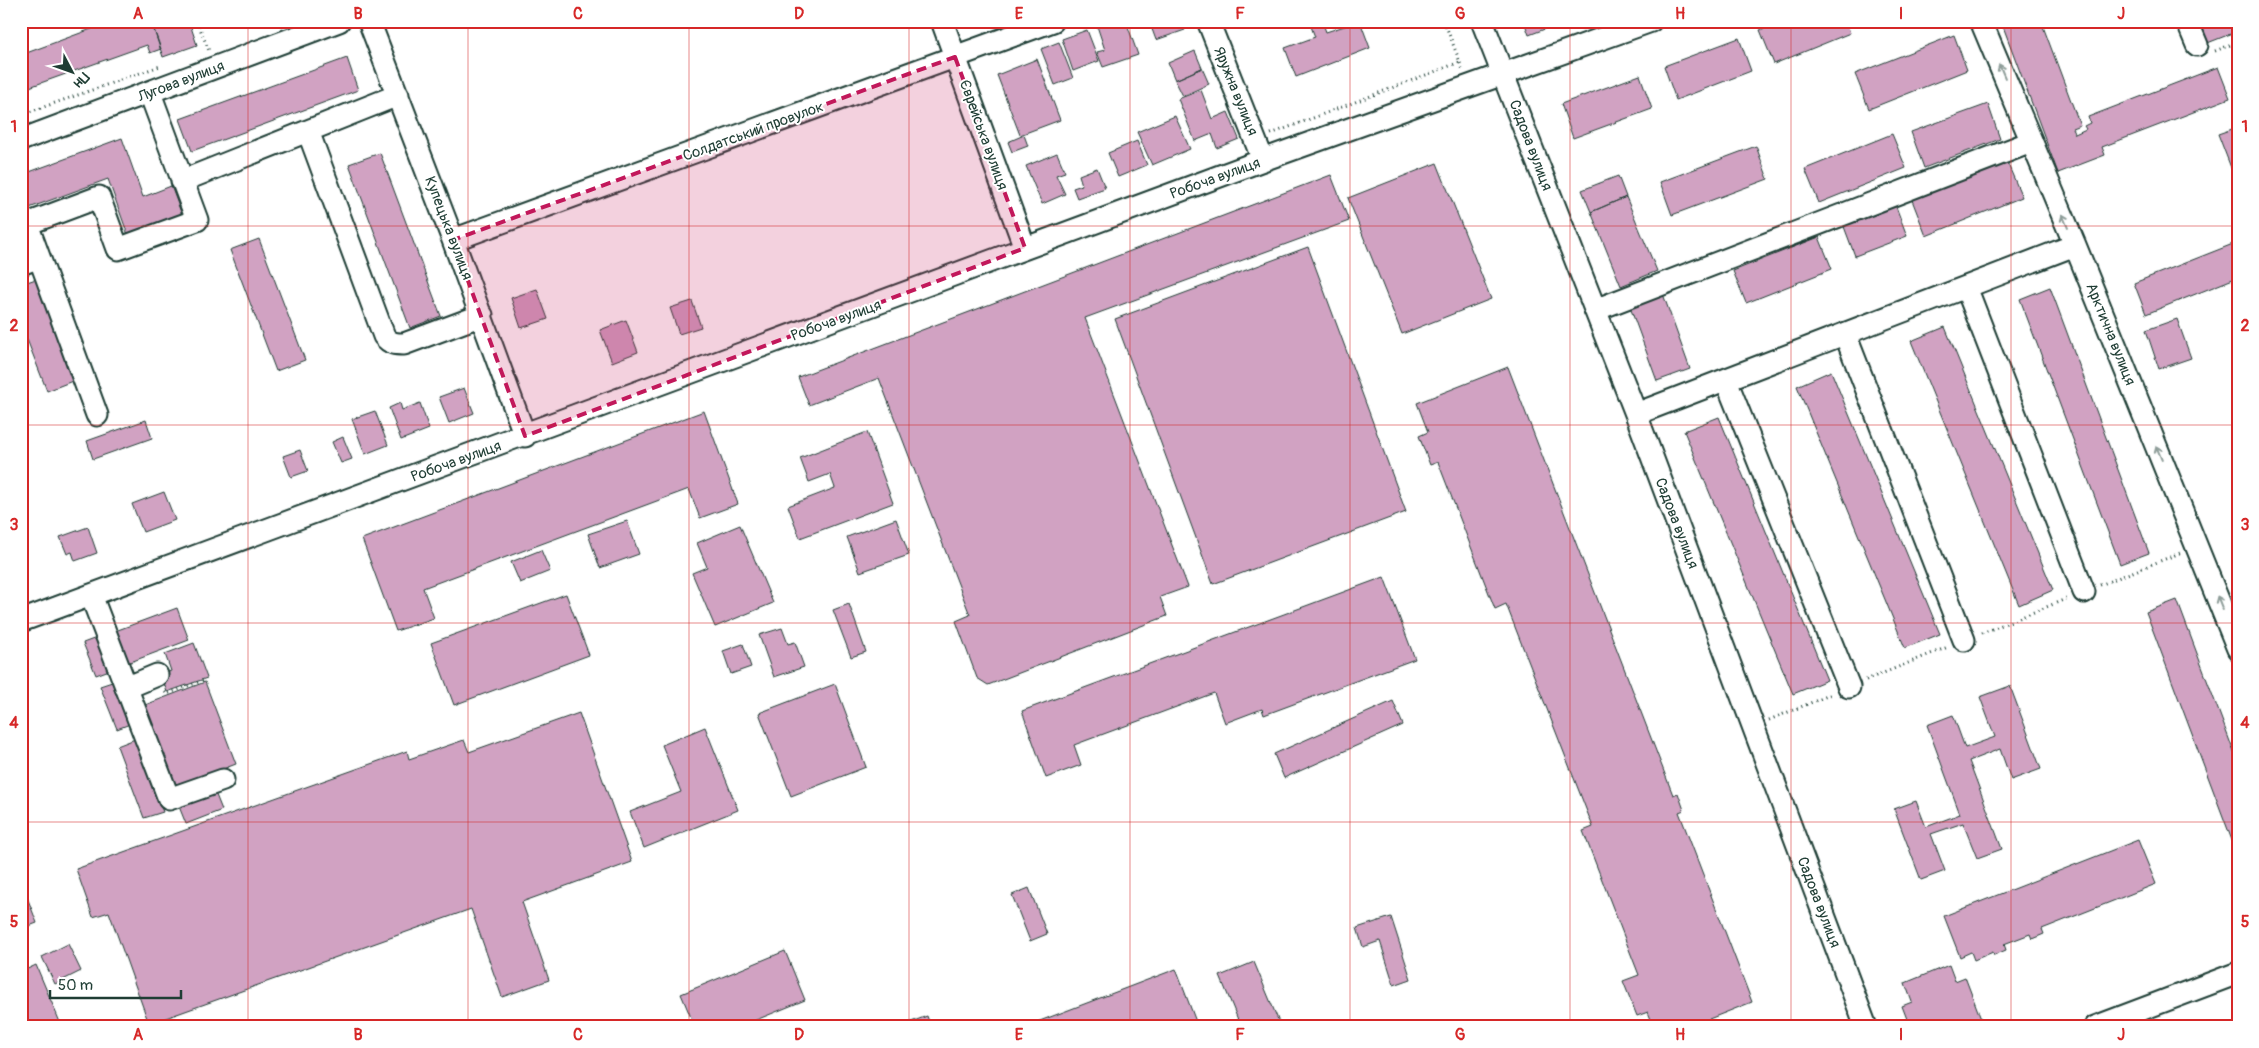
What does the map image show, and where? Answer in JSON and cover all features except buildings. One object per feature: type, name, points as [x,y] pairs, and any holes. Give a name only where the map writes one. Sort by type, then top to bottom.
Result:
[{"type":"street","name":"Лугова вулиця","points":[[21,140],[339,21]]},
{"type":"street","name":"Купецька вулиця","points":[[368,21],[454,240],[525,436]]},
{"type":"street","name":"Єврейська вулиця","points":[[942,21],[1025,248]]},
{"type":"street","name":"Солдатський провулок","points":[[454,240],[1053,21]]},
{"type":"street","name":"Яружна вулиця","points":[[1208,21],[1263,160]]},
{"type":"street","name":"Садова вулиця","points":[[1482,21],[1636,414],[1866,1027]]},
{"type":"street","name":"Робоча вулиця","points":[[21,621],[525,436],[1263,160],[1470,86],[1504,76],[1651,21]]},
{"type":"street","name":"Арктична вулиця","points":[[1981,21],[2075,245],[2236,642]]},
{"type":"street","points":[[2187,21],[2197,45]]},
{"type":"street","points":[[97,414],[30,260],[27,224],[99,197],[118,249],[197,220],[150,93]]},
{"type":"street","points":[[182,181],[398,95]]},
{"type":"street","points":[[308,131],[384,336],[388,341],[404,344],[482,315]]},
{"type":"street","points":[[1595,310],[2032,142]]},
{"type":"street","points":[[1636,414],[2075,245]]},
{"type":"street","points":[[1966,287],[2084,592]]},
{"type":"street","points":[[1845,334],[1964,640]]},
{"type":"street","points":[[1726,380],[1849,687]]},
{"type":"street","points":[[91,595],[169,799],[223,780]]},
{"type":"street","points":[[126,688],[154,677]]},
{"type":"street","points":[[2095,1027],[2238,972]]},
{"type":"path","points":[[197,21],[216,68]]},
{"type":"path","points":[[1444,21],[1470,86]]},
{"type":"path","points":[[199,52],[218,45]]},
{"type":"path","points":[[1255,140],[1460,62]]},
{"type":"path","points":[[21,115],[162,65]]},
{"type":"path","points":[[154,677],[167,694],[204,680]]},
{"type":"highlighted area","points":[[955,57],[1025,248],[525,436],[453,240]]}]
